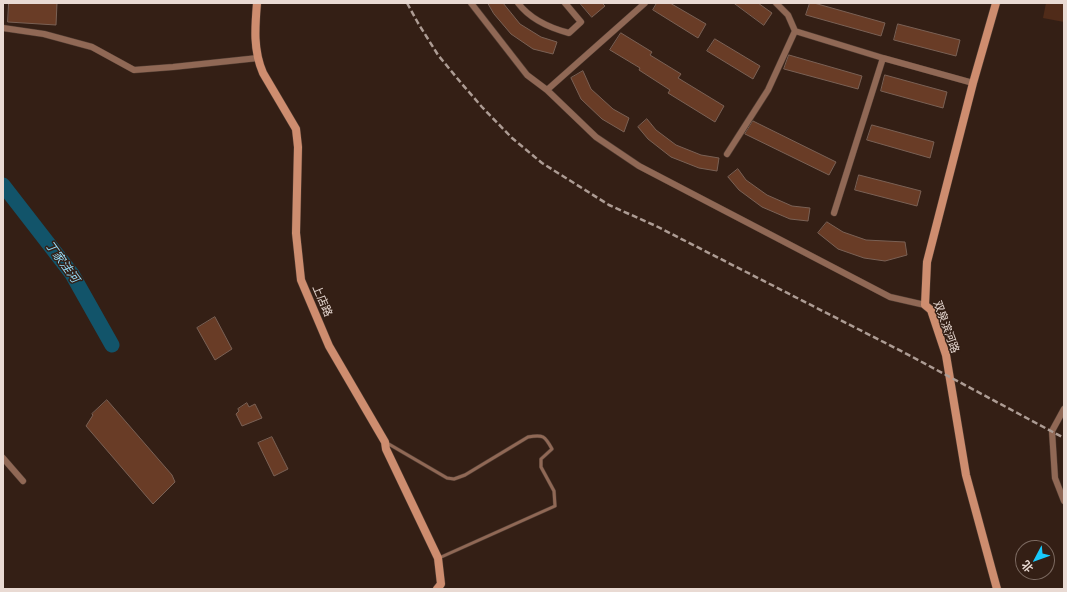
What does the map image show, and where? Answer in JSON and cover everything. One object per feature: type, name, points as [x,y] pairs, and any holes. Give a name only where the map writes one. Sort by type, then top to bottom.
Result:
[{"type":"street","name":"上店路","points":[[257,3],[255,39],[262,73],[296,129],[298,147],[296,233],[301,280],[329,346],[386,442],[386,449],[438,558],[441,584],[437,589]]},
{"type":"street","points":[[471,3],[527,75],[547,90],[596,137],[639,166],[890,297],[925,305]]},
{"type":"street","points":[[518,3],[535,19],[551,28],[569,33],[581,22],[565,3]]},
{"type":"street","points":[[547,90],[645,3]]},
{"type":"street","points":[[776,3],[788,16],[795,31],[883,58],[973,83]]},
{"type":"street","name":"双泉滨河路","points":[[996,3],[973,83],[927,262],[925,305],[931,310],[946,355],[966,475],[997,589]]},
{"type":"street","points":[[3,28],[44,34],[92,47],[134,70],[173,68],[258,58]]},
{"type":"street","points":[[727,154],[768,90],[795,31]]},
{"type":"street","points":[[834,212],[883,58]]},
{"type":"street","points":[[1064,409],[1052,433],[1055,478],[1064,501]]},
{"type":"street","points":[[3,458],[22,481]]},
{"type":"lane","points":[[386,442],[447,478],[454,478],[464,475],[528,437],[539,435],[546,439],[552,449],[541,458],[541,467],[554,491],[555,506],[438,558]]},
{"type":"shaded area","points":[[1046,3],[1064,3],[1064,22],[1043,18]]},
{"type":"building","points":[[9,3],[57,3],[56,25],[8,22]]},
{"type":"building","points":[[488,3],[503,3],[520,24],[541,37],[557,42],[553,54],[533,49],[511,34],[494,14]]},
{"type":"building","points":[[580,3],[602,3],[605,6],[592,17]]},
{"type":"building","points":[[657,3],[670,3],[706,24],[698,38],[653,10]]},
{"type":"building","points":[[734,3],[758,3],[772,13],[764,25]]},
{"type":"building","points":[[810,3],[885,23],[881,36],[806,15]]},
{"type":"building","points":[[898,24],[960,40],[956,56],[894,40]]},
{"type":"building","points":[[621,33],[652,52],[650,55],[681,74],[678,78],[724,106],[715,122],[668,93],[670,90],[639,70],[640,68],[610,50]]},
{"type":"building","points":[[715,39],[760,66],[753,79],[707,51]]},
{"type":"building","points":[[789,55],[862,76],[858,89],[784,69]]},
{"type":"building","points":[[583,71],[591,89],[613,109],[629,118],[624,132],[602,119],[581,99],[571,78]]},
{"type":"building","points":[[885,75],[947,92],[943,108],[881,91]]},
{"type":"building","points":[[647,119],[656,130],[676,145],[701,155],[719,158],[717,171],[699,168],[671,157],[648,139],[638,127]]},
{"type":"building","points":[[753,121],[836,162],[829,175],[745,134]]},
{"type":"building","points":[[872,125],[934,142],[930,158],[867,140]]},
{"type":"building","points":[[738,169],[746,180],[767,195],[792,206],[810,208],[808,221],[790,219],[762,207],[739,190],[728,177]]},
{"type":"building","points":[[859,175],[921,191],[917,206],[855,190]]},
{"type":"building","points":[[827,222],[843,232],[866,240],[905,242],[907,255],[885,261],[864,258],[838,249],[818,233]]},
{"type":"building","points":[[215,317],[232,349],[215,360],[197,328]]},
{"type":"building","points":[[107,400],[172,475],[175,482],[153,504],[86,426],[93,415],[92,414]]},
{"type":"building","points":[[247,403],[249,407],[255,404],[262,418],[242,426],[236,414],[239,411],[238,409]]},
{"type":"building","points":[[272,437],[288,469],[274,476],[258,443]]},
{"type":"waterway","name":"丁家洼河","points":[[3,185],[72,274],[112,345]]},
{"type":"railway","points":[[407,3],[438,55],[462,84],[512,138],[542,163],[609,205],[656,226],[905,353],[1064,438]]}]
